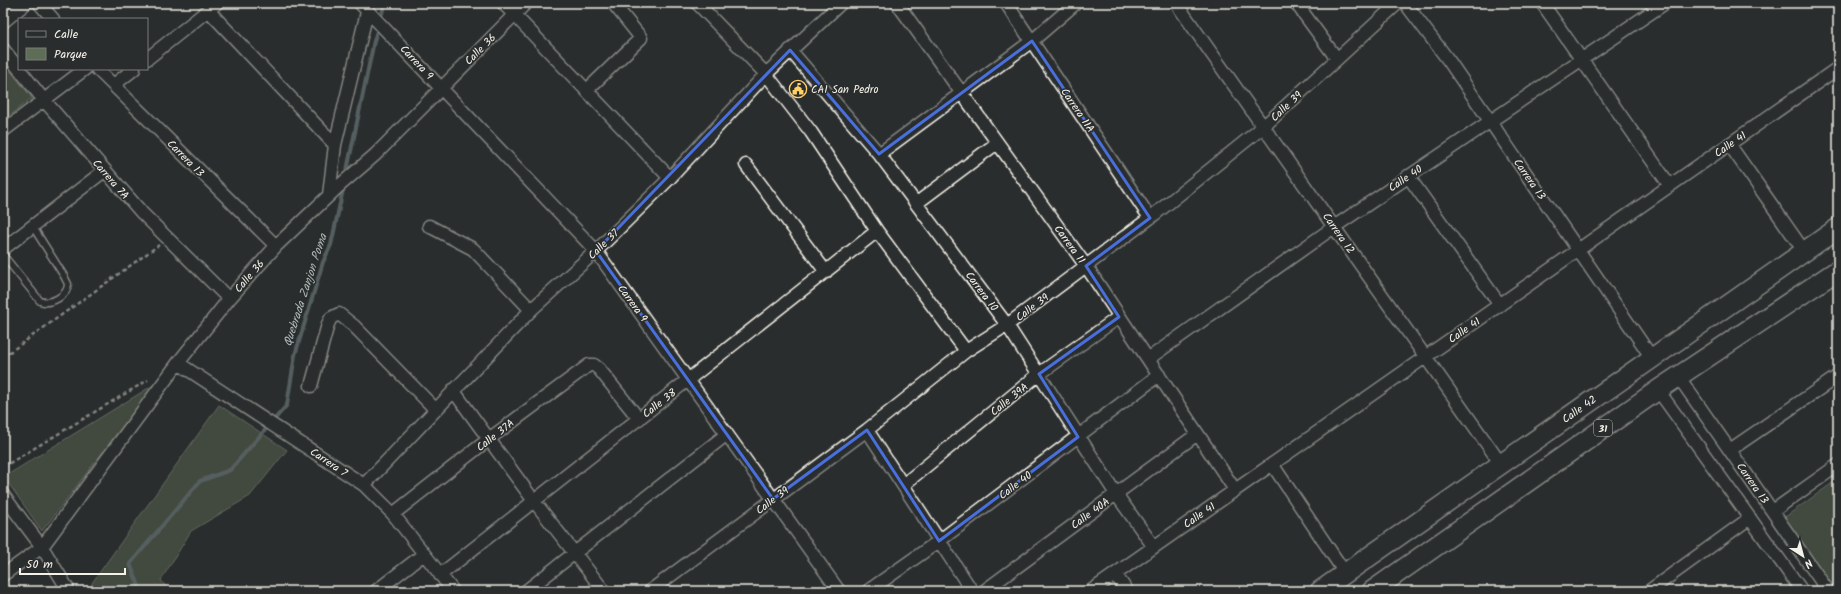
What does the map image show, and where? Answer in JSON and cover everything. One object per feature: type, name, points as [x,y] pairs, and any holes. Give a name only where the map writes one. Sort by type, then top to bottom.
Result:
[{"type":"main road","name":"Calle 42","points":[[1320,591],[1838,228]]},
{"type":"main road","name":"31","points":[[1372,591],[1678,376],[1838,270]]},
{"type":"street","points":[[3,22],[26,3]]},
{"type":"street","points":[[39,3],[52,18]]},
{"type":"street","points":[[503,3],[670,178]]},
{"type":"street","name":"Calle 36","points":[[3,575],[42,547],[178,363],[229,299],[276,246],[329,195],[375,155],[526,3]]},
{"type":"street","points":[[587,90],[641,38],[613,3]]},
{"type":"street","points":[[697,3],[766,74],[811,132],[877,231],[966,351]]},
{"type":"street","name":"Calle 37","points":[[364,485],[531,310],[596,251],[670,178],[766,74],[841,3]]},
{"type":"street","name":"Carrera 11","points":[[897,3],[1086,266],[1159,375],[1196,434],[1235,490]]},
{"type":"street","name":"Carrera 11A","points":[[1006,3],[1150,218]]},
{"type":"street","points":[[879,154],[1032,41],[1076,3]]},
{"type":"street","name":"Carrera 12","points":[[1176,3],[1501,464]]},
{"type":"street","points":[[1296,3],[1337,59]]},
{"type":"street","name":"Calle 39","points":[[650,591],[867,430],[966,351],[1007,326],[1150,218],[1263,127],[1398,3]]},
{"type":"street","name":"Carrera 13","points":[[1405,3],[1490,121],[1652,358]]},
{"type":"street","points":[[1542,3],[1583,59],[1670,186]]},
{"type":"street","name":"Calle 40","points":[[1148,359],[1408,176],[1665,3]]},
{"type":"street","points":[[148,57],[212,6],[335,145]]},
{"type":"street","points":[[329,195],[335,145],[367,11]]},
{"type":"street","name":"Carrera 9","points":[[367,11],[596,251],[839,591]]},
{"type":"street","name":"Carrera 7A","points":[[3,49],[18,68]]},
{"type":"street","name":"Carrera 10","points":[[790,50],[879,154],[917,203],[1007,326],[1078,437],[1154,547]]},
{"type":"street","name":"Calle 41","points":[[1091,591],[1838,68]]},
{"type":"street","name":"Carrera 7A","points":[[20,70],[104,171],[167,239],[229,299]]},
{"type":"street","points":[[3,131],[43,99],[84,70]]},
{"type":"street","name":"Carrera 13","points":[[98,70],[115,84],[183,155],[276,246]]},
{"type":"street","points":[[115,84],[133,70]]},
{"type":"street","points":[[917,203],[997,143]]},
{"type":"street","points":[[1729,144],[1804,251]]},
{"type":"street","points":[[746,165],[826,272]]},
{"type":"street","points":[[3,250],[104,171]]},
{"type":"street","points":[[1408,176],[1500,305]]},
{"type":"street","points":[[429,226],[473,249],[531,310]]},
{"type":"street","name":"Calle 38","points":[[440,575],[877,231]]},
{"type":"street","points":[[311,386],[328,324],[331,318],[339,314],[354,326],[435,410]]},
{"type":"street","name":"Calle 39A","points":[[903,485],[1039,374],[1119,317]]},
{"type":"street","name":"Carrera 7","points":[[178,363],[284,431],[364,485],[393,514],[453,591]]},
{"type":"street","name":"Calle 37A","points":[[393,514],[489,439],[589,364],[594,365],[599,369],[639,419]]},
{"type":"street","name":"Calle 40","points":[[868,591],[940,541],[1159,375]]},
{"type":"street","name":"Carrera 13","points":[[1678,376],[1828,591]]},
{"type":"street","points":[[1730,450],[1838,376]]},
{"type":"street","points":[[453,390],[534,501],[604,591]]},
{"type":"street","name":"Carrera 13","points":[[1658,390],[1802,591]]},
{"type":"street","points":[[867,430],[972,591]]},
{"type":"street","points":[[526,591],[727,434]]},
{"type":"street","name":"Calle 40A","points":[[984,591],[1196,434]]},
{"type":"street","points":[[1272,464],[1345,573]]},
{"type":"street","points":[[1773,511],[1838,465]]},
{"type":"street","points":[[3,495],[42,547],[69,591]]},
{"type":"street","points":[[1649,591],[1750,518]]},
{"type":"street","points":[[376,591],[424,554]]},
{"type":"street","points":[[1115,574],[1127,591]]},
{"type":"lane","points":[[3,255],[40,301],[48,302],[66,292],[68,284],[64,276],[33,227]]},
{"type":"path","points":[[3,357],[167,239]]},
{"type":"path","points":[[3,467],[151,379]]},
{"type":"highlighted area","points":[[1032,41],[1150,218],[1086,266],[1119,317],[1039,374],[1078,437],[939,541],[867,430],[773,499],[596,251],[790,50],[879,154]]},
{"type":"green space","points":[[3,62],[32,98],[3,121]]},
{"type":"green space","points":[[155,384],[42,531],[4,477]]},
{"type":"green space","points":[[219,405],[287,450],[250,496],[191,531],[161,580],[169,591],[93,591],[92,583]]},
{"type":"green space","points":[[1838,479],[1838,591],[1836,591],[1785,517]]},
{"type":"waterway","name":"Quebrada Zanjon Poma","points":[[346,175],[374,41],[385,3]]},
{"type":"waterway","name":"Quebrada Zanjon Poma","points":[[141,591],[130,564],[200,481],[230,470],[287,405],[295,355],[323,262],[331,245],[344,185]]},
{"type":"place","name":"CAI San Pedro","points":[[798,89]]}]
